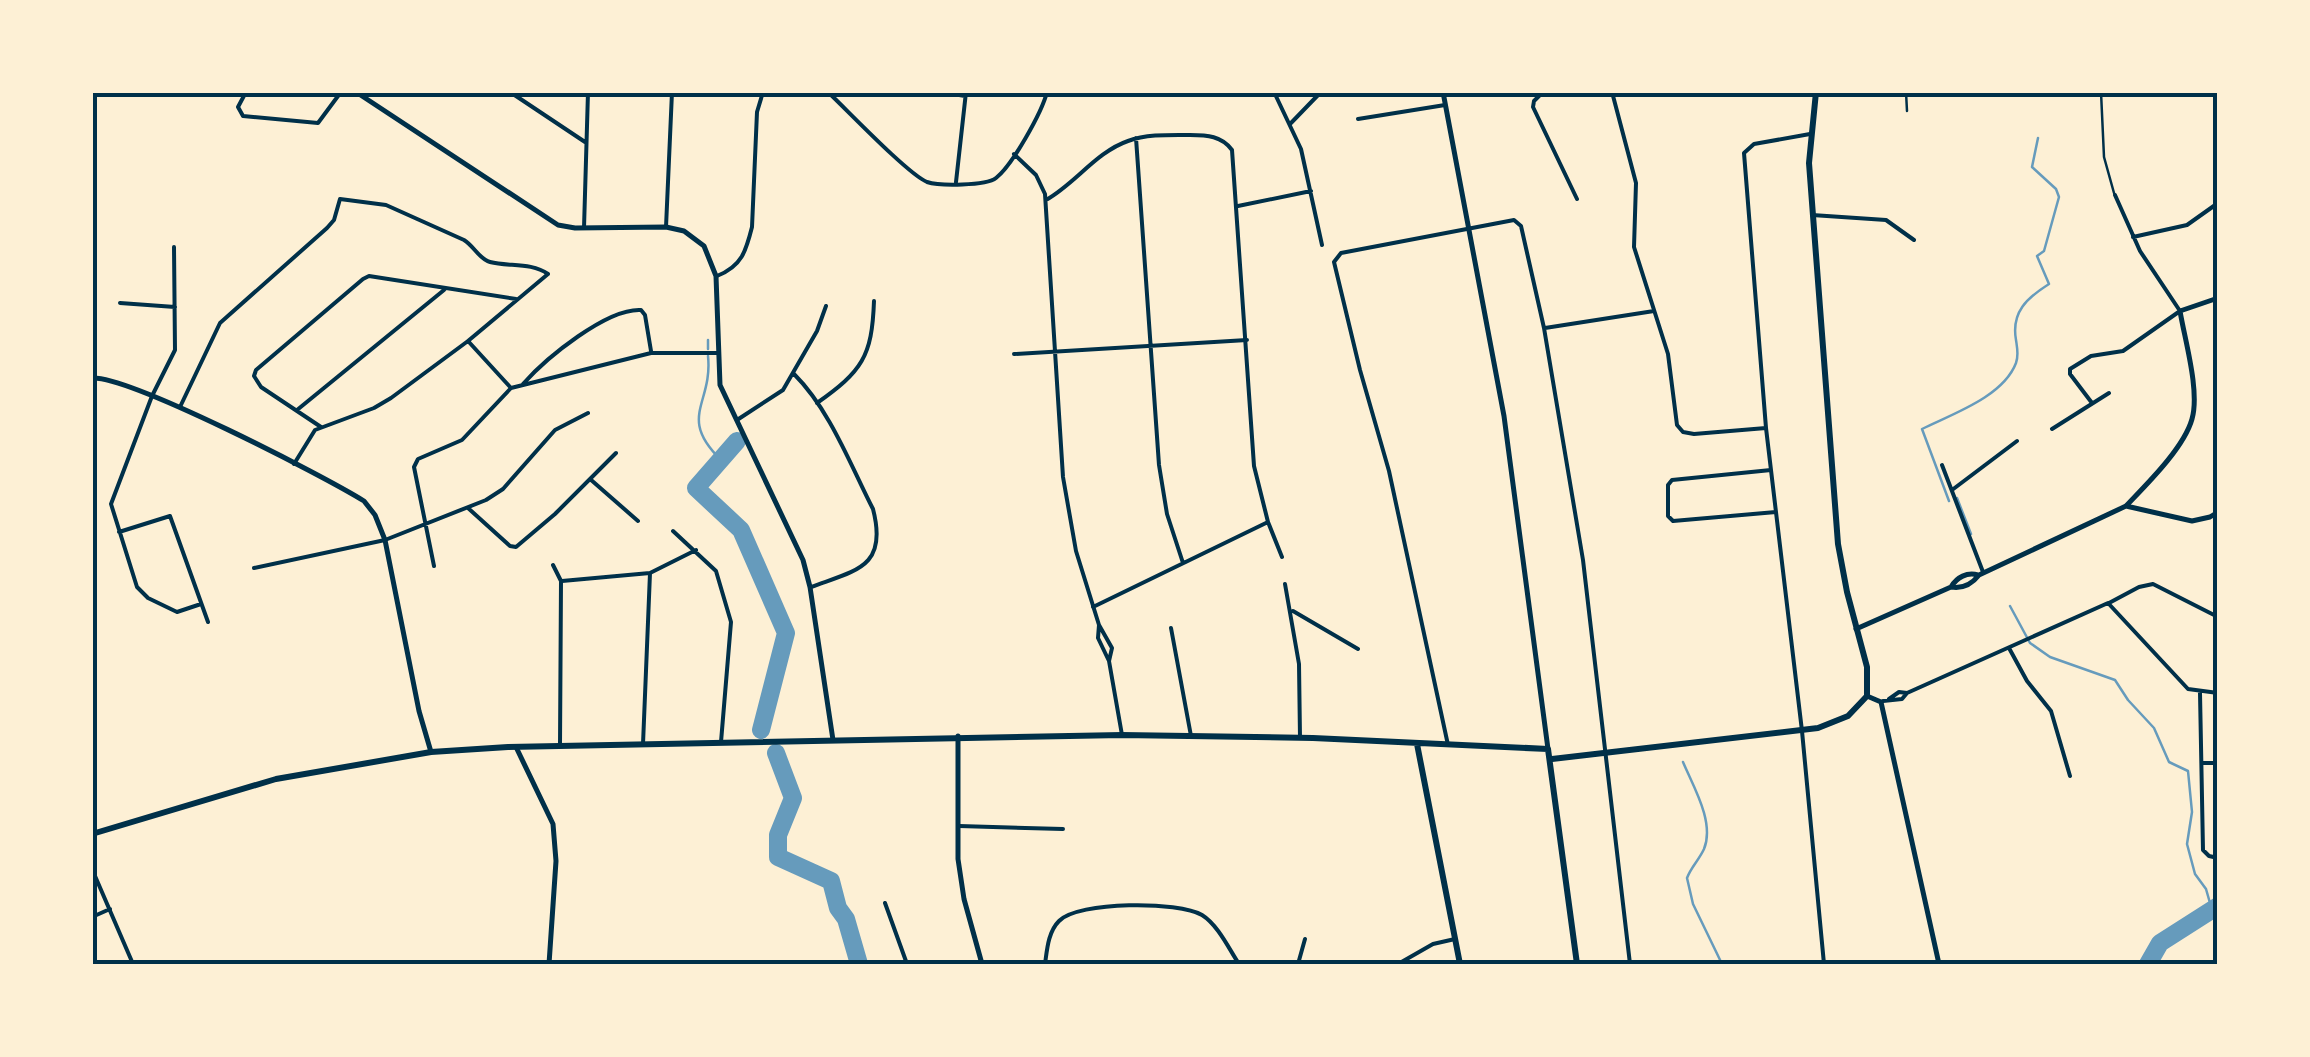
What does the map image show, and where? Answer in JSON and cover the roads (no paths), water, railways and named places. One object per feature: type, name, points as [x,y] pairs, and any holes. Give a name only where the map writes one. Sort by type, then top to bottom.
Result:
[{"type":"main road","points":[[1552,759],[1802,731],[1848,716],[1867,696],[1867,667],[1839,546],[1812,214],[1810,134],[1816,92]]},
{"type":"main road","points":[[92,834],[273,780],[431,752],[560,744],[1122,735],[1548,749],[1578,964]]},
{"type":"main road","points":[[1417,744],[1460,964]]},
{"type":"street","points":[[246,92],[238,107],[244,116],[318,123],[341,92]]},
{"type":"street","points":[[356,92],[558,225],[666,227],[684,231],[704,246],[716,276],[715,353],[720,385],[796,544],[810,587],[833,740]]},
{"type":"street","points":[[510,92],[585,142]]},
{"type":"street","points":[[584,228],[588,92]]},
{"type":"street","points":[[666,227],[672,92]]},
{"type":"street","points":[[716,276],[740,262],[748,243],[757,112],[764,92]]},
{"type":"street","points":[[942,92],[966,94],[956,184]]},
{"type":"street","points":[[830,94],[920,178],[956,184],[992,180],[1014,154],[1047,92]]},
{"type":"street","points":[[1274,92],[1291,124],[1322,244]]},
{"type":"street","points":[[1291,124],[1321,92]]},
{"type":"street","points":[[1443,92],[1504,416],[1548,749]]},
{"type":"street","points":[[1543,92],[1534,100],[1535,112],[1577,199]]},
{"type":"street","points":[[1612,92],[1636,183],[1635,252],[1668,354],[1679,429],[1702,435],[1766,428]]},
{"type":"street","points":[[1358,119],[1446,105]]},
{"type":"street","points":[[1810,134],[1754,144],[1744,153],[1766,428],[1802,731],[1824,964]]},
{"type":"street","points":[[1046,200],[1111,150],[1136,138],[1197,135],[1228,144],[1234,158],[1238,206],[1254,466],[1268,522],[1282,557]]},
{"type":"street","points":[[1136,138],[1162,490],[1183,563]]},
{"type":"street","points":[[1014,154],[1036,175],[1046,200],[1067,505],[1093,607],[1112,648],[1109,661]]},
{"type":"street","points":[[1238,206],[1311,192]]},
{"type":"street","points":[[1856,629],[1951,587],[1967,585],[1981,574],[2126,506],[2181,441],[2192,418],[2194,396],[2180,311],[2133,237],[2115,195]]},
{"type":"street","points":[[179,409],[220,323],[327,228],[334,220],[340,199],[386,206],[464,240],[490,263],[513,263],[548,274],[468,341],[374,408],[321,426],[294,464]]},
{"type":"street","points":[[2133,237],[2187,225],[2218,203]]},
{"type":"street","points":[[1812,214],[1886,220],[1914,240]]},
{"type":"street","points":[[1448,746],[1389,471],[1334,262],[1341,253],[1514,220],[1522,226],[1544,328],[1583,560],[1630,964]]},
{"type":"street","points":[[174,248],[175,350],[152,396],[112,498],[112,511],[141,592],[177,612],[201,604]]},
{"type":"street","points":[[321,426],[255,382],[256,370],[358,283],[369,276],[516,299]]},
{"type":"street","points":[[297,410],[446,289]]},
{"type":"street","points":[[2092,404],[2070,369],[2091,356],[2122,351],[2180,311],[2218,298]]},
{"type":"street","points":[[817,402],[849,380],[860,366],[873,337],[874,301]]},
{"type":"street","points":[[120,303],[176,306]]},
{"type":"street","points":[[737,420],[775,398],[794,374],[826,306]]},
{"type":"street","points":[[524,384],[540,364],[606,319],[636,309],[645,315],[651,352]]},
{"type":"street","points":[[1544,328],[1654,311]]},
{"type":"street","points":[[1014,354],[1248,340]]},
{"type":"street","points":[[468,341],[511,388]]},
{"type":"street","points":[[434,566],[414,475],[418,459],[462,440],[511,388],[651,352],[715,353]]},
{"type":"street","points":[[794,374],[817,402],[873,509],[878,539],[864,567],[810,587]]},
{"type":"street","points":[[92,378],[112,380],[152,396],[364,502],[375,515],[385,540],[419,711],[431,752]]},
{"type":"street","points":[[2052,430],[2109,393]]},
{"type":"street","points":[[254,568],[385,540],[468,508],[503,490],[556,430],[588,413]]},
{"type":"street","points":[[1952,490],[2017,441]]},
{"type":"street","points":[[468,508],[510,546],[516,547],[616,453]]},
{"type":"street","points":[[1942,465],[1981,574]]},
{"type":"street","points":[[1771,470],[1670,480],[1668,516],[1673,521],[1776,512]]},
{"type":"street","points":[[590,479],[638,521]]},
{"type":"street","points":[[2126,506],[2192,521],[2210,518],[2218,512]]},
{"type":"street","points":[[119,532],[170,516],[208,622]]},
{"type":"street","points":[[1093,607],[1268,522]]},
{"type":"street","points":[[673,532],[716,572],[731,622],[721,742]]},
{"type":"street","points":[[561,581],[650,573],[696,550]]},
{"type":"street","points":[[554,565],[561,581],[560,744]]},
{"type":"street","points":[[644,744],[650,573]]},
{"type":"street","points":[[1285,584],[1299,664],[1300,738]]},
{"type":"street","points":[[1867,696],[1884,701],[1902,699],[1906,693],[2139,587],[2153,584],[2218,616]]},
{"type":"street","points":[[2108,603],[2188,689],[2218,692]]},
{"type":"street","points":[[1290,610],[1358,649]]},
{"type":"street","points":[[1099,625],[1098,638],[1109,661],[1122,735]]},
{"type":"street","points":[[1170,628],[1191,736]]},
{"type":"street","points":[[2009,648],[2027,681],[2051,711],[2070,776]]},
{"type":"street","points":[[2200,693],[2204,850],[2218,858]]},
{"type":"street","points":[[1884,701],[1938,964]]},
{"type":"street","points":[[958,736],[960,881],[982,964]]},
{"type":"street","points":[[516,747],[553,824],[556,860],[550,964]]},
{"type":"street","points":[[2203,763],[2218,763]]},
{"type":"street","points":[[959,826],[1063,829]]},
{"type":"street","points":[[92,869],[133,964]]},
{"type":"street","points":[[885,903],[906,964]]},
{"type":"street","points":[[1045,964],[1050,936],[1058,922],[1070,913],[1104,905],[1200,914],[1239,964]]},
{"type":"street","points":[[92,916],[110,909]]},
{"type":"street","points":[[1298,964],[1305,939]]},
{"type":"street","points":[[1398,964],[1432,944],[1454,940]]},
{"type":"lane","points":[[1906,92],[1907,112]]},
{"type":"lane","points":[[2102,93],[2104,157],[2115,195]]},
{"type":"lane","points":[[2207,964],[2218,960]]},
{"type":"waterway","points":[[1949,501],[1922,429],[2000,386],[2016,363],[2018,314],[2028,300],[2049,284],[2037,256],[2044,251],[2059,197],[2056,189],[2032,167],[2038,138]]},
{"type":"waterway","points":[[708,340],[708,349]]},
{"type":"waterway","points":[[708,356],[699,421],[708,445],[721,460]]},
{"type":"waterway","points":[[737,441],[696,488],[741,530],[786,633],[761,730]]},
{"type":"waterway","points":[[1957,498],[1971,534]]},
{"type":"waterway","points":[[2010,606],[2030,643],[2050,657],[2115,680],[2154,728],[2169,762],[2188,771],[2192,812],[2187,844],[2195,874],[2206,889],[2212,910]]},
{"type":"waterway","points":[[776,753],[793,798],[778,835],[778,857],[831,881],[859,964]]},
{"type":"waterway","points":[[1683,762],[1707,827],[1704,849],[1687,878],[1693,904],[1722,964]]},
{"type":"waterway","points":[[2148,964],[2160,943],[2218,906]]}]
